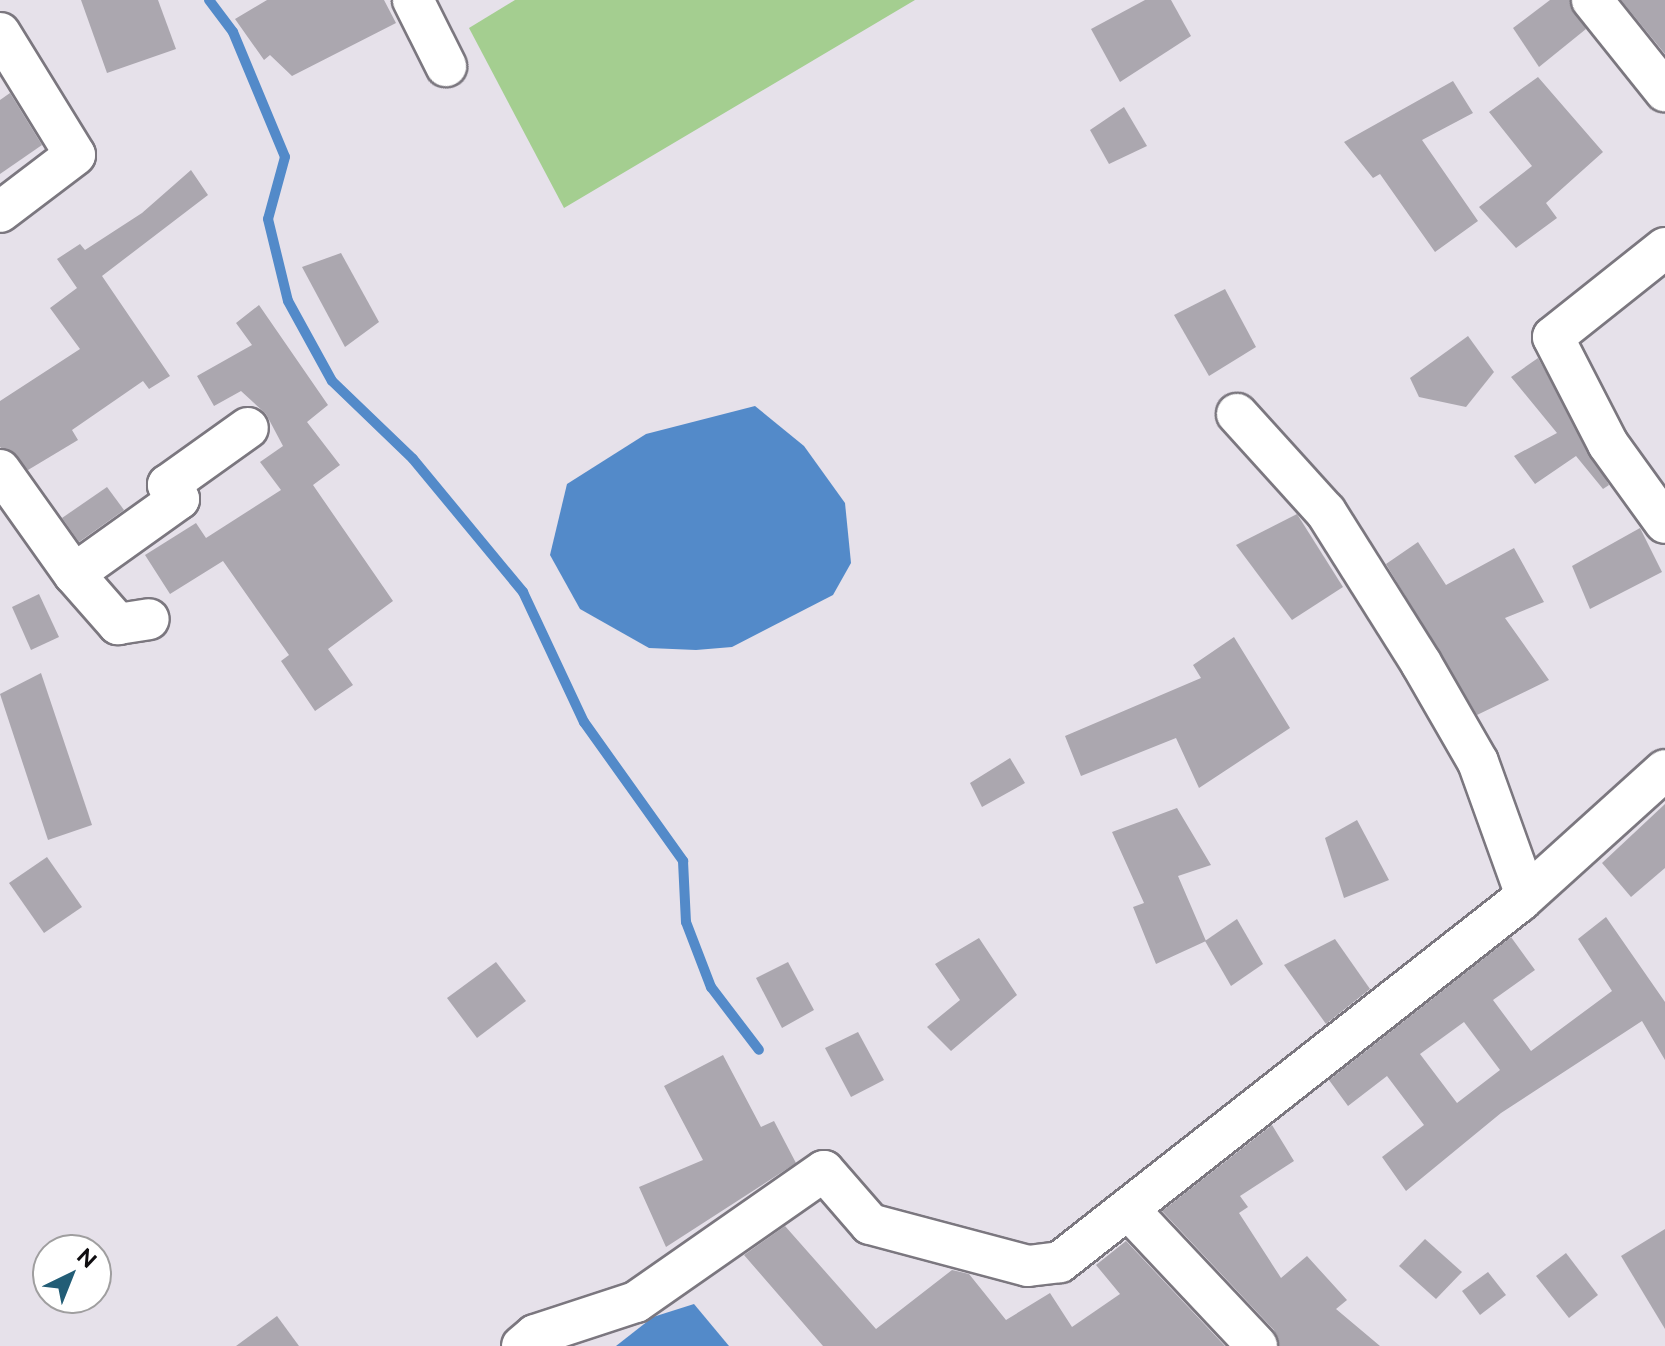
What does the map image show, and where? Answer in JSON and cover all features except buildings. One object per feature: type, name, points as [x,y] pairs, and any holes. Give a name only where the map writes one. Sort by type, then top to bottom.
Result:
[{"type":"street","points":[[413,0],[446,66]]},
{"type":"street","points":[[1592,0],[1665,91]]},
{"type":"street","points":[[0,33],[75,155],[0,212]]},
{"type":"street","points":[[1665,248],[1553,337],[1608,444],[1665,523]]},
{"type":"street","points":[[1237,414],[1326,512],[1421,663],[1478,762],[1526,895]]},
{"type":"street","points":[[74,574],[179,499],[168,485],[248,428]]},
{"type":"street","points":[[0,470],[74,574],[118,624],[149,619]]},
{"type":"street","points":[[522,1346],[535,1335],[636,1302],[824,1171],[870,1224],[1028,1266],[1060,1262],[1130,1211],[1278,1083],[1526,895],[1665,770]]},
{"type":"street","points":[[1130,1211],[1257,1346]]},
{"type":"green space","points":[[515,0],[915,0],[564,208],[469,28]]},
{"type":"water","points":[[755,406],[804,446],[845,503],[851,563],[833,595],[732,647],[696,650],[649,648],[580,609],[550,555],[567,484],[646,434]]},
{"type":"water","points":[[694,1304],[729,1346],[616,1346],[653,1317]]},
{"type":"waterway","points":[[209,0],[233,32],[285,157],[268,219],[288,301],[332,381],[413,459],[523,592],[584,722],[683,861],[686,922],[711,987],[759,1050]]}]
